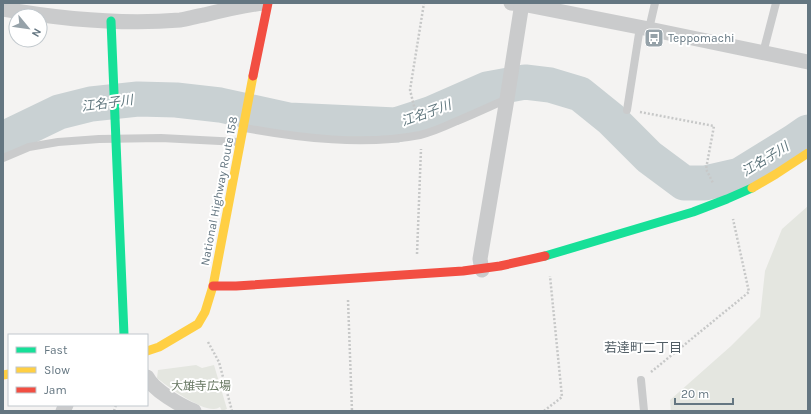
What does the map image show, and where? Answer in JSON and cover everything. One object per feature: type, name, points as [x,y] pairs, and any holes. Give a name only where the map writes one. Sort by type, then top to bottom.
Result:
[{"type":"main road","name":"National Highway Route 158","points":[[148,351],[159,347],[198,324],[205,312],[213,286],[241,142],[248,97],[268,3]]},
{"type":"main road","points":[[110,21],[124,334]]},
{"type":"main road","points":[[213,286],[236,286],[482,270],[548,256],[695,211],[744,192],[808,153]]},
{"type":"street","points":[[3,9],[57,17],[140,22],[182,20],[249,4],[264,3]]},
{"type":"street","points":[[482,270],[480,259],[508,99],[518,3],[808,62]]},
{"type":"street","points":[[148,379],[165,395],[180,405],[194,411]]},
{"type":"lane","points":[[627,110],[644,28],[655,3]]},
{"type":"lane","points":[[763,53],[776,3]]},
{"type":"lane","points":[[244,125],[274,133],[338,140],[393,139],[422,135],[508,99]]},
{"type":"lane","points":[[3,158],[29,147],[58,142],[116,138],[161,138],[241,142]]},
{"type":"lane","points":[[641,380],[644,411]]},
{"type":"path","points":[[627,110],[714,126],[706,169],[722,200]]},
{"type":"path","points":[[641,380],[749,292],[738,243]]},
{"type":"path","points":[[544,411],[562,397],[548,256]]},
{"type":"path","points":[[347,278],[352,411]]},
{"type":"path","points":[[219,362],[232,411]]},
{"type":"green space","points":[[808,206],[808,411],[671,411],[670,400],[731,346],[760,317],[765,271],[782,229]]},
{"type":"green space","name":"大雄寺広場","points":[[196,365],[202,368],[214,365],[227,409],[222,411],[220,407],[214,409],[201,406],[184,397],[157,378],[158,370]]},
{"type":"waterway","name":"江名子川","points":[[3,139],[59,112],[91,104],[138,99],[176,100],[220,105],[289,120],[396,125],[430,114],[487,89],[525,82],[550,85],[580,94],[611,119],[649,157],[684,183],[705,183],[740,175],[808,132]]},
{"type":"traffic: fast","points":[[111,21],[124,334]]},
{"type":"traffic: fast","points":[[545,256],[693,212],[752,188]]},
{"type":"traffic: slow","points":[[148,351],[159,347],[198,324],[205,312],[213,286],[253,76]]},
{"type":"traffic: slow","points":[[752,188],[808,153]]},
{"type":"traffic: slow","points":[[3,375],[8,374]]},
{"type":"traffic: jam","points":[[253,76],[268,3]]},
{"type":"traffic: jam","points":[[213,286],[236,286],[463,271],[500,266],[545,256]]},
{"type":"place","name":"Teppomachi","points":[[654,38]]},
{"type":"district","name":"若達町二丁目","points":[[643,347]]}]
